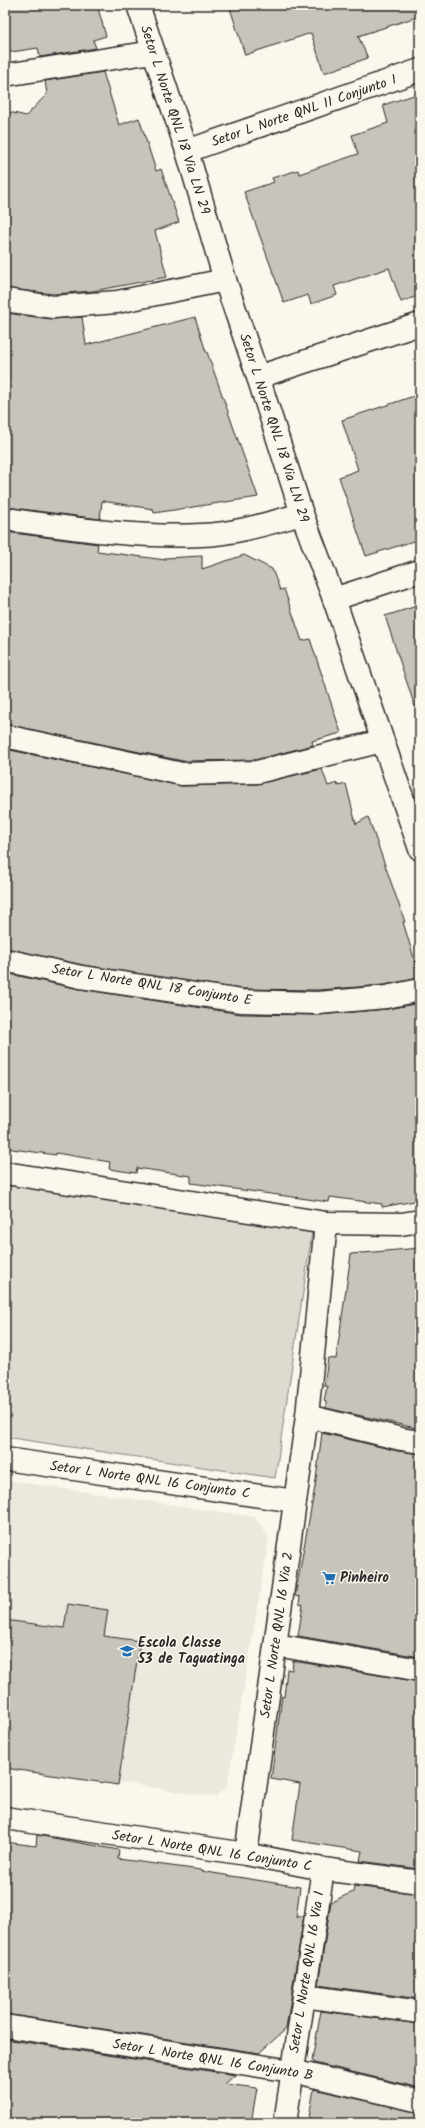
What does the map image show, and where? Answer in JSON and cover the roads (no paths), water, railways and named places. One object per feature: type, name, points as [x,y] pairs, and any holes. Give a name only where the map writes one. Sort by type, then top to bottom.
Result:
[{"type":"street","name":"Setor L Norte QNL 18 Via LN 29","points":[[138,5],[188,151],[225,280],[302,514],[334,599],[382,742],[418,838]]},
{"type":"street","points":[[5,75],[153,52]]},
{"type":"street","name":"Setor L Norte QNL 11 Conjunto I","points":[[188,151],[420,70]]},
{"type":"street","points":[[5,300],[52,308],[116,302],[225,280]]},
{"type":"street","points":[[258,377],[420,324]]},
{"type":"street","points":[[5,519],[116,534],[202,535],[251,528],[302,514]]},
{"type":"street","points":[[334,599],[420,571]]},
{"type":"street","points":[[5,736],[182,774],[257,772],[382,742]]},
{"type":"street","name":"Setor L Norte QNL 18 Conjunto E","points":[[5,960],[81,977],[240,1001],[318,1003],[386,997],[420,990]]},
{"type":"street","points":[[5,1172],[326,1223],[401,1224],[420,1221]]},
{"type":"street","name":"Setor L Norte QNL 16 Via 2","points":[[246,1854],[307,1416],[326,1223]]},
{"type":"street","points":[[307,1416],[401,1439],[420,1442]]},
{"type":"street","name":"Setor L Norte QNL 16 Conjunto C","points":[[5,1459],[295,1501]]},
{"type":"street","points":[[276,1645],[420,1670]]},
{"type":"street","name":"Setor L Norte QNL 16 Conjunto C","points":[[5,1818],[246,1854],[323,1869],[420,1882]]},
{"type":"street","name":"Setor L Norte QNL 16 Via 1","points":[[285,2123],[323,1869]]},
{"type":"street","points":[[304,1996],[420,2012]]},
{"type":"street","name":"Setor L Norte QNL 16 Conjunto B","points":[[5,2026],[292,2070],[420,2101]]},
{"type":"place","name":"Pinheiro","points":[[329,1578]]},
{"type":"place","name":"Escola Classe 53 de Taguatinga","points":[[127,1651]]}]
